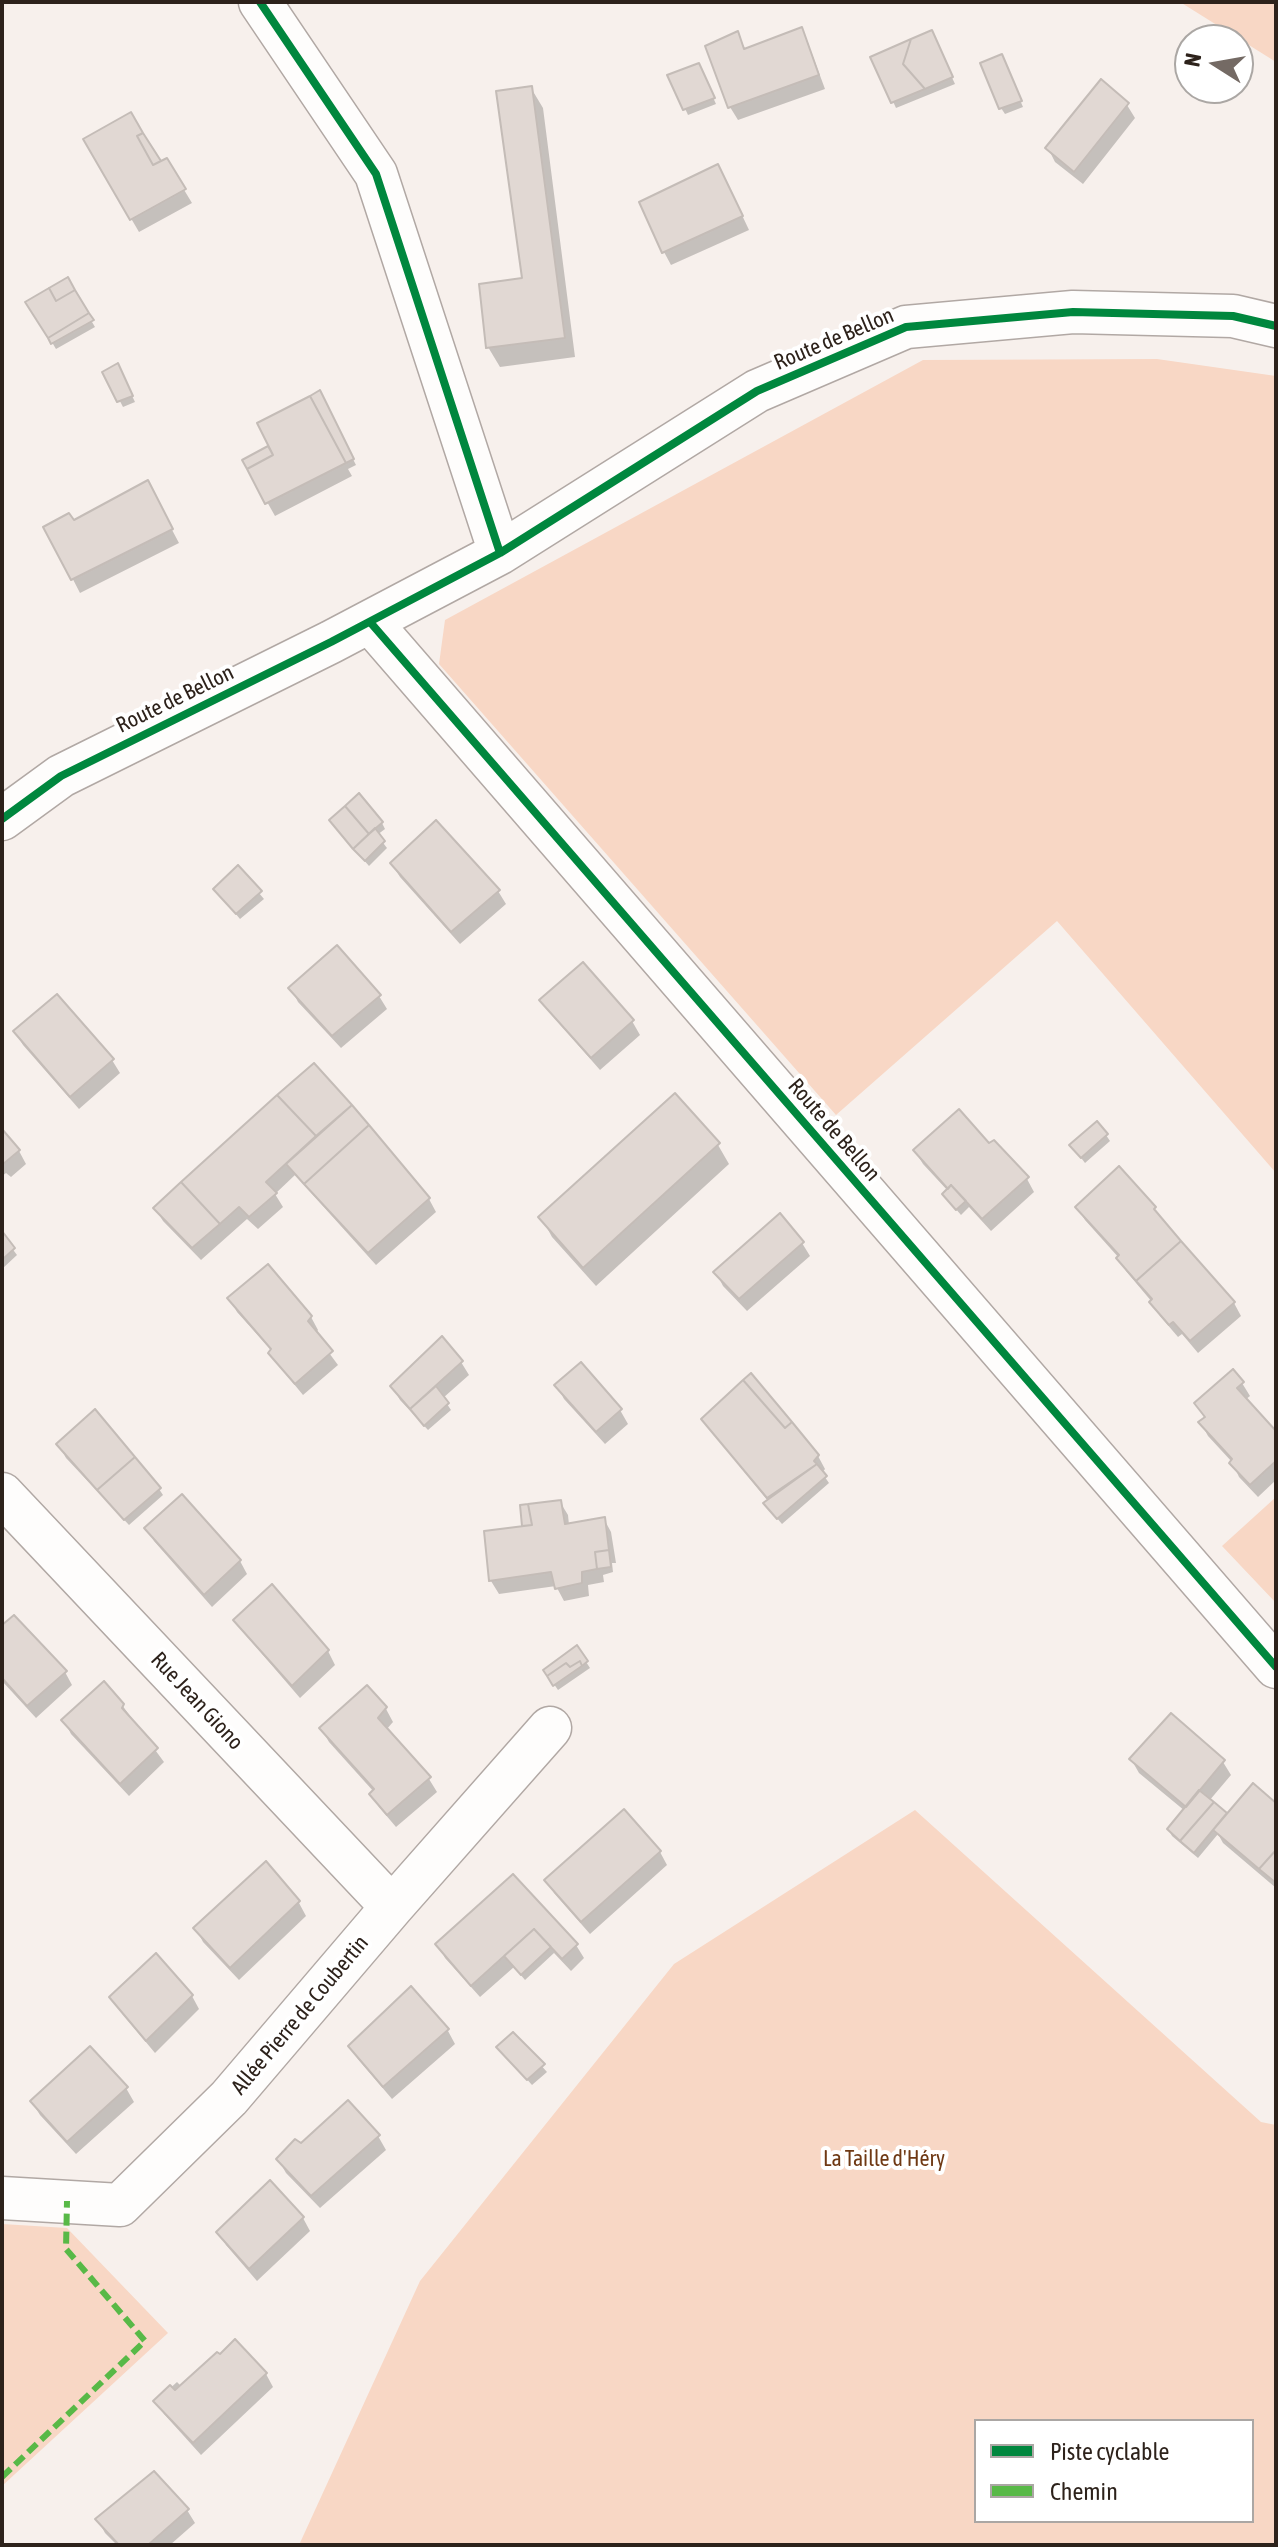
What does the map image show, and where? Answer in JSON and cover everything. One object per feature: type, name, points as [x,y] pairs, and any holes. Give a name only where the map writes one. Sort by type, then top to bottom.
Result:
[{"type":"street","points":[[260,2],[376,174],[500,553]]},
{"type":"street","name":"Route de Bellon","points":[[2,819],[61,776],[370,622],[500,553],[757,391],[906,327],[1073,312],[1233,316],[1276,326]]},
{"type":"street","name":"Route de Bellon","points":[[370,622],[1273,1665]]},
{"type":"street","name":"Rue Jean Giono","points":[[2,1494],[392,1907]]},
{"type":"street","name":"Allée Pierre de Coubertin","points":[[2,2198],[120,2205],[229,2098],[550,1728]]},
{"type":"green space","points":[[1180,2],[1276,2],[1276,62],[1254,48],[1254,24],[1215,24]]},
{"type":"green space","points":[[1157,359],[1276,376],[1276,1173],[1057,921],[836,1115],[439,664],[445,620],[923,360]]},
{"type":"green space","points":[[1276,1497],[1276,1603],[1222,1546]]},
{"type":"green space","name":"La Taille d'Héry","points":[[915,1810],[1261,2122],[1276,2125],[1276,2545],[299,2545],[420,2281],[674,1964]]},
{"type":"green space","points":[[2,2224],[67,2228],[168,2333],[2,2486]]},
{"type":"building","points":[[802,27],[819,75],[728,108],[705,46],[738,31],[744,49]]},
{"type":"building","points":[[932,30],[953,77],[925,89],[903,64],[911,39]]},
{"type":"building","points":[[911,39],[903,64],[925,89],[891,103],[870,57]]},
{"type":"building","points":[[1002,54],[1022,101],[999,109],[980,63]]},
{"type":"building","points":[[699,63],[715,98],[683,110],[667,75]]},
{"type":"building","points":[[1101,79],[1129,103],[1074,172],[1045,148]]},
{"type":"building","points":[[532,86],[565,338],[486,348],[479,284],[522,278],[496,91]]},
{"type":"building","points":[[131,112],[143,133],[137,136],[153,165],[167,158],[186,189],[130,220],[83,139]]},
{"type":"building","points":[[143,133],[161,161],[153,165],[137,136]]},
{"type":"building","points":[[718,164],[743,216],[662,253],[639,202]]},
{"type":"building","points":[[68,277],[75,290],[56,301],[49,288]]},
{"type":"building","points":[[49,288],[56,301],[75,290],[89,313],[48,338],[25,302]]},
{"type":"building","points":[[89,313],[94,320],[51,344],[48,338]]},
{"type":"building","points":[[118,363],[133,396],[117,402],[102,372]]},
{"type":"building","points":[[320,390],[354,459],[346,463],[310,396]]},
{"type":"building","points":[[310,396],[346,463],[265,504],[247,469],[273,455],[257,423]]},
{"type":"building","points":[[268,446],[273,455],[247,469],[242,460]]},
{"type":"building","points":[[148,480],[173,529],[71,580],[43,527],[69,513],[74,520]]},
{"type":"building","points":[[359,793],[383,822],[369,834],[345,806]]},
{"type":"building","points":[[345,806],[369,834],[353,849],[329,820]]},
{"type":"building","points":[[436,820],[500,890],[451,932],[390,863]]},
{"type":"building","points":[[375,828],[385,841],[365,861],[353,849]]},
{"type":"building","points":[[238,865],[262,891],[236,914],[213,889]]},
{"type":"building","points":[[337,945],[381,995],[332,1036],[288,988]]},
{"type":"building","points":[[583,962],[634,1020],[591,1058],[539,1000]]},
{"type":"building","points":[[57,994],[114,1059],[70,1097],[13,1031]]},
{"type":"building","points":[[314,1063],[352,1105],[316,1136],[277,1095]]},
{"type":"building","points":[[675,1093],[720,1143],[583,1268],[538,1217]]},
{"type":"building","points":[[277,1095],[316,1136],[266,1182],[277,1193],[249,1217],[239,1207],[220,1224],[181,1182]]},
{"type":"building","points":[[352,1105],[369,1125],[304,1184],[286,1164]]},
{"type":"building","points":[[959,1109],[989,1143],[994,1140],[1029,1177],[982,1219],[951,1185],[948,1189],[913,1150]]},
{"type":"building","points":[[1097,1121],[1108,1134],[1081,1158],[1069,1145]]},
{"type":"building","points":[[369,1125],[430,1198],[368,1253],[304,1184]]},
{"type":"building","points":[[2,1129],[20,1150],[2,1165]]},
{"type":"building","points":[[1119,1166],[1181,1241],[1136,1281],[1116,1258],[1119,1255],[1075,1207]]},
{"type":"building","points":[[181,1182],[220,1224],[192,1248],[153,1208]]},
{"type":"building","points":[[951,1185],[966,1201],[956,1210],[942,1194]]},
{"type":"building","points":[[780,1213],[804,1242],[739,1299],[713,1272]]},
{"type":"building","points":[[2,1231],[15,1248],[3,1259],[2,1258]]},
{"type":"building","points":[[1181,1241],[1235,1302],[1190,1341],[1173,1322],[1169,1325],[1136,1281]]},
{"type":"building","points":[[268,1264],[312,1316],[308,1321],[333,1351],[295,1384],[268,1353],[271,1349],[227,1298]]},
{"type":"building","points":[[442,1336],[463,1361],[410,1409],[390,1386]]},
{"type":"building","points":[[581,1362],[622,1409],[596,1432],[554,1385]]},
{"type":"building","points":[[1233,1369],[1244,1382],[1237,1388],[1276,1431],[1276,1461],[1250,1485],[1229,1463],[1232,1459],[1198,1422],[1205,1417],[1194,1403]]},
{"type":"building","points":[[751,1373],[792,1422],[785,1428],[743,1380]]},
{"type":"building","points":[[743,1380],[785,1428],[792,1422],[819,1455],[814,1461],[817,1464],[767,1498],[701,1419]]},
{"type":"building","points":[[436,1386],[449,1403],[424,1426],[410,1409]]},
{"type":"building","points":[[95,1409],[135,1457],[97,1490],[56,1444]]},
{"type":"building","points":[[135,1457],[161,1488],[124,1520],[97,1490]]},
{"type":"building","points":[[817,1464],[827,1476],[777,1519],[763,1503]]},
{"type":"building","points":[[182,1494],[241,1560],[204,1595],[144,1528]]},
{"type":"building","points":[[561,1500],[565,1524],[605,1517],[609,1550],[595,1552],[597,1569],[582,1572],[582,1583],[555,1589],[551,1572],[489,1581],[484,1531],[532,1525],[528,1504]]},
{"type":"building","points":[[528,1504],[532,1525],[522,1526],[520,1505]]},
{"type":"building","points":[[609,1550],[611,1567],[597,1569],[595,1552]]},
{"type":"building","points":[[272,1584],[329,1650],[292,1686],[233,1620]]},
{"type":"building","points":[[14,1615],[67,1671],[27,1706],[2,1678],[2,1625]]},
{"type":"building","points":[[577,1645],[588,1661],[582,1666],[580,1661],[570,1667],[566,1663],[547,1676],[543,1670]]},
{"type":"building","points":[[580,1661],[582,1666],[553,1686],[547,1676],[566,1663],[570,1667]]},
{"type":"building","points":[[104,1681],[124,1704],[122,1708],[158,1748],[120,1784],[61,1720]]},
{"type":"building","points":[[367,1685],[387,1707],[378,1718],[431,1777],[387,1815],[369,1794],[374,1789],[319,1728]]},
{"type":"building","points":[[1171,1713],[1225,1760],[1186,1807],[1129,1759]]},
{"type":"building","points":[[1253,1783],[1276,1803],[1276,1850],[1259,1869],[1213,1830]]},
{"type":"building","points":[[1199,1790],[1214,1802],[1180,1841],[1167,1829]]},
{"type":"building","points":[[1214,1802],[1227,1813],[1194,1853],[1180,1841]]},
{"type":"building","points":[[624,1809],[661,1851],[581,1922],[544,1880]]},
{"type":"building","points":[[1276,1850],[1276,1883],[1259,1869]]},
{"type":"building","points":[[266,1861],[300,1901],[230,1968],[193,1928]]},
{"type":"building","points":[[513,1874],[578,1944],[562,1959],[534,1929],[471,1986],[435,1944]]},
{"type":"building","points":[[534,1929],[551,1947],[521,1975],[504,1956]]},
{"type":"building","points":[[156,1953],[193,1995],[146,2041],[109,1997]]},
{"type":"building","points":[[411,1986],[449,2029],[383,2087],[348,2046]]},
{"type":"building","points":[[513,2032],[545,2064],[527,2080],[496,2047]]},
{"type":"building","points":[[90,2046],[128,2087],[67,2142],[30,2101]]},
{"type":"building","points":[[348,2100],[380,2135],[311,2196],[276,2159],[295,2139],[301,2143]]},
{"type":"building","points":[[270,2180],[304,2217],[249,2269],[216,2232]]},
{"type":"building","points":[[235,2339],[267,2373],[193,2443],[153,2401],[170,2385],[175,2390]]},
{"type":"building","points":[[154,2471],[189,2509],[148,2545],[119,2545],[95,2519]]},
{"type":"marked path","points":[[2,2477],[145,2341],[66,2249],[67,2201]]},
{"type":"cycle path","points":[[260,2],[376,174],[500,553]]},
{"type":"cycle path","points":[[2,819],[61,776],[331,642],[500,553],[757,391],[906,327],[1073,312],[1233,316],[1276,326]]},
{"type":"cycle path","points":[[370,622],[1276,1667]]}]
